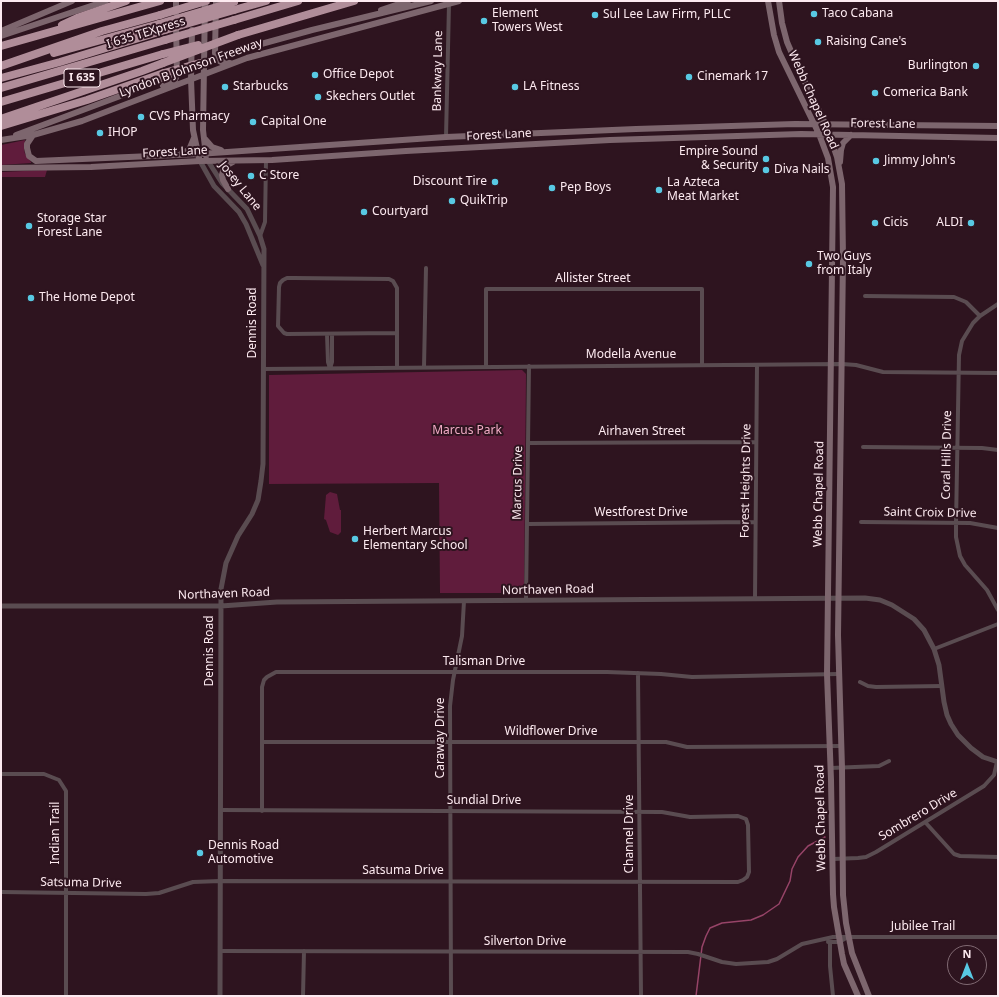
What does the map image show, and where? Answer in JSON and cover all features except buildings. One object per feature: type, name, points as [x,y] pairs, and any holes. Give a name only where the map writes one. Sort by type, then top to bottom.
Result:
[{"type":"highway","points":[[49,32],[76,18],[126,1]]},
{"type":"highway","points":[[1,46],[160,1]]},
{"type":"highway","points":[[1,66],[160,19],[206,1]]},
{"type":"highway","name":"I 635 TEXpress","points":[[1,78],[60,62],[236,5],[266,1]]},
{"type":"highway","name":"I 635 TEXpress","points":[[1,88],[298,1]]},
{"type":"highway","name":"Lyndon B Johnson Freeway","points":[[1,102],[163,54],[238,35],[354,1]]},
{"type":"highway","points":[[160,19],[236,5]]},
{"type":"highway","points":[[1,119],[142,71],[238,35]]},
{"type":"highway","points":[[1,126],[164,76],[200,63]]},
{"type":"highway","points":[[1,92],[55,73]]},
{"type":"main road","points":[[1,31],[72,1]]},
{"type":"main road","points":[[1,36],[106,1]]},
{"type":"main road","points":[[153,94],[159,88],[175,80],[177,75],[176,1]]},
{"type":"main road","name":"Josey Lane","points":[[193,1],[191,79],[194,136],[200,161]]},
{"type":"main road","name":"Josey Lane","points":[[206,1],[203,74],[204,137],[208,161]]},
{"type":"main road","points":[[216,1],[216,58],[221,62],[232,63]]},
{"type":"main road","points":[[353,20],[408,1]]},
{"type":"main road","points":[[200,63],[279,38],[431,1]]},
{"type":"main road","name":"Lyndon B Johnson Freeway","points":[[2,140],[32,135],[82,121],[232,63],[295,44],[459,1]]},
{"type":"main road","points":[[768,3],[779,2]]},
{"type":"main road","name":"Webb Chapel Road","points":[[779,2],[787,42],[830,134],[840,170],[843,258],[838,674],[842,768],[842,859],[844,908],[848,937],[858,971],[869,996]]},
{"type":"main road","name":"Webb Chapel Road","points":[[768,3],[779,52],[819,134],[828,158],[832,178],[833,210],[827,674],[834,907],[844,964],[858,996]]},
{"type":"main road","points":[[2,140],[116,98],[164,76]]},
{"type":"main road","name":"Forest Lane","points":[[1,168],[446,137],[563,132],[694,127],[814,125],[998,126]]},
{"type":"main road","points":[[952,137],[953,125]]},
{"type":"main road","points":[[893,126],[893,136]]},
{"type":"main road","points":[[694,127],[694,138]]},
{"type":"main road","points":[[636,129],[636,140]]},
{"type":"main road","points":[[563,132],[563,143]]},
{"type":"main road","name":"Forest Lane","points":[[49,164],[124,166],[200,161],[266,160],[563,143],[819,134],[998,138]]},
{"type":"main road","points":[[32,135],[26,148],[29,156],[36,161],[49,164]]},
{"type":"main road","points":[[840,170],[841,150],[843,143],[851,135]]},
{"type":"main road","points":[[180,155],[189,150],[194,136]]},
{"type":"main road","points":[[204,137],[212,147],[233,152]]},
{"type":"main road","points":[[446,137],[446,149]]},
{"type":"main road","points":[[360,143],[361,154]]},
{"type":"main road","points":[[290,148],[290,158]]},
{"type":"main road","points":[[228,189],[223,180],[222,170],[237,160]]},
{"type":"main road","points":[[833,210],[842,209]]},
{"type":"street","name":"Bankway Lane","points":[[446,137],[449,4]]},
{"type":"street","points":[[260,236],[265,222],[266,160]]},
{"type":"street","name":"Josey Lane","points":[[200,161],[214,186],[236,208],[242,217],[252,236],[264,266]]},
{"type":"street","name":"Josey Lane","points":[[208,161],[216,175],[248,212],[260,236],[264,249],[264,266]]},
{"type":"street","points":[[242,217],[248,212]]},
{"type":"street","name":"Dennis Road","points":[[220,996],[221,589],[226,563],[238,536],[252,514],[258,500],[262,481],[264,266]]},
{"type":"street","points":[[424,367],[426,268]]},
{"type":"street","points":[[396,333],[296,334],[284,332],[278,326],[278,287],[283,280],[294,278],[386,279],[394,281],[397,288],[397,368]]},
{"type":"street","name":"Allister Street","points":[[486,367],[486,289],[702,289],[702,365]]},
{"type":"street","points":[[865,296],[954,297],[966,302],[980,316]]},
{"type":"street","name":"Coral Hills Drive","points":[[998,304],[980,316],[973,323],[962,341],[959,355],[956,524],[956,537],[960,556],[965,565],[987,590],[998,610]]},
{"type":"street","points":[[330,334],[328,362],[330,368]]},
{"type":"street","name":"Modella Avenue","points":[[263,369],[842,364],[856,365],[883,372],[998,373]]},
{"type":"street","name":"Forest Heights Drive","points":[[755,598],[757,365]]},
{"type":"street","name":"Marcus Drive","points":[[526,600],[530,366]]},
{"type":"street","name":"Airhaven Street","points":[[529,443],[756,442]]},
{"type":"street","points":[[863,447],[998,450]]},
{"type":"street","name":"Westforest Drive","points":[[528,524],[755,522]]},
{"type":"street","name":"Saint Croix Drive","points":[[861,522],[980,524],[998,528]]},
{"type":"street","name":"Northaven Road","points":[[1,606],[221,606],[277,602],[839,597],[880,600],[892,605],[914,619],[924,630],[934,649],[939,665],[947,715],[958,735],[970,748],[983,757],[998,762]]},
{"type":"street","name":"Caraway Drive","points":[[451,996],[450,699],[462,636],[464,601]]},
{"type":"street","points":[[934,649],[998,624]]},
{"type":"street","name":"Talisman Drive","points":[[262,811],[262,687],[264,680],[271,673],[638,673],[692,677],[838,674]]},
{"type":"street","name":"Channel Drive","points":[[638,673],[641,996]]},
{"type":"street","points":[[860,682],[868,686],[876,687],[942,686]]},
{"type":"street","name":"Wildflower Drive","points":[[262,742],[666,742],[687,747],[841,746]]},
{"type":"street","points":[[831,768],[879,766],[889,761]]},
{"type":"street","name":"Sombrero Drive","points":[[833,859],[866,857],[984,786],[994,775],[998,762]]},
{"type":"street","name":"Indian Trail","points":[[1,774],[44,774],[59,780],[66,791],[66,996]]},
{"type":"street","name":"Sundial Drive","points":[[220,810],[662,812],[690,817],[738,816],[746,819]]},
{"type":"street","name":"Satsuma Drive","points":[[1,892],[146,894],[159,892],[193,882],[220,881],[738,882],[747,877],[749,872],[748,825],[746,819]]},
{"type":"street","points":[[925,822],[954,854],[968,857],[998,857]]},
{"type":"street","name":"Silverton Drive","points":[[220,951],[688,952],[729,964],[762,964],[776,959],[802,944],[848,937]]},
{"type":"street","name":"Jubilee Trail","points":[[848,937],[998,937]]},
{"type":"street","name":"Silverton Drive","points":[[823,940],[830,943],[839,939]]},
{"type":"street","points":[[830,943],[830,966],[833,996]]},
{"type":"street","points":[[304,951],[304,996]]},
{"type":"green space","points":[[25,140],[25,154],[31,163],[1,165],[1,145]]},
{"type":"green space","points":[[47,170],[45,177],[1,177],[1,172]]},
{"type":"green space","name":"Marcus Park","points":[[522,370],[526,374],[524,593],[440,593],[439,483],[269,484],[269,375]]},
{"type":"green space","points":[[330,492],[337,494],[341,510],[341,532],[338,535],[330,532],[326,520],[324,519],[326,495]]},
{"type":"waterway","points":[[696,996],[702,947],[710,928],[722,923],[751,920],[763,915],[779,904],[790,881],[792,869],[798,857],[808,846],[825,837]]},
{"type":"place","name":"Taco Cabana","points":[[814,14]]},
{"type":"place","name":"Sul Lee Law Firm, PLLC","points":[[595,15]]},
{"type":"place","name":"Element Towers West","points":[[484,21]]},
{"type":"place","name":"Raising Cane's","points":[[818,42]]},
{"type":"place","name":"Burlington","points":[[976,66]]},
{"type":"place","name":"Office Depot","points":[[315,75]]},
{"type":"place","name":"Cinemark 17","points":[[689,77]]},
{"type":"place","name":"Starbucks","points":[[225,87]]},
{"type":"place","name":"LA Fitness","points":[[515,87]]},
{"type":"place","name":"Comerica Bank","points":[[875,93]]},
{"type":"place","name":"Skechers Outlet","points":[[318,97]]},
{"type":"place","name":"CVS Pharmacy","points":[[141,117]]},
{"type":"place","name":"Capital One","points":[[253,122]]},
{"type":"place","name":"IHOP","points":[[100,133]]},
{"type":"place","name":"Empire Sound & Security","points":[[766,159]]},
{"type":"place","name":"Jimmy John's","points":[[876,161]]},
{"type":"place","name":"Diva Nails","points":[[766,170]]},
{"type":"place","name":"C Store","points":[[251,176]]},
{"type":"place","name":"Discount Tire","points":[[495,182]]},
{"type":"place","name":"Pep Boys","points":[[552,188]]},
{"type":"place","name":"La Azteca Meat Market","points":[[659,190]]},
{"type":"place","name":"QuikTrip","points":[[452,201]]},
{"type":"place","name":"Courtyard","points":[[364,212]]},
{"type":"place","name":"Cicis","points":[[875,223]]},
{"type":"place","name":"ALDI","points":[[971,223]]},
{"type":"place","name":"Storage Star Forest Lane","points":[[29,226]]},
{"type":"place","name":"Two Guys from Italy","points":[[809,264]]},
{"type":"place","name":"The Home Depot","points":[[31,298]]},
{"type":"place","name":"Herbert Marcus Elementary School","points":[[355,539]]},
{"type":"place","name":"Dennis Road Automotive","points":[[200,853]]}]
